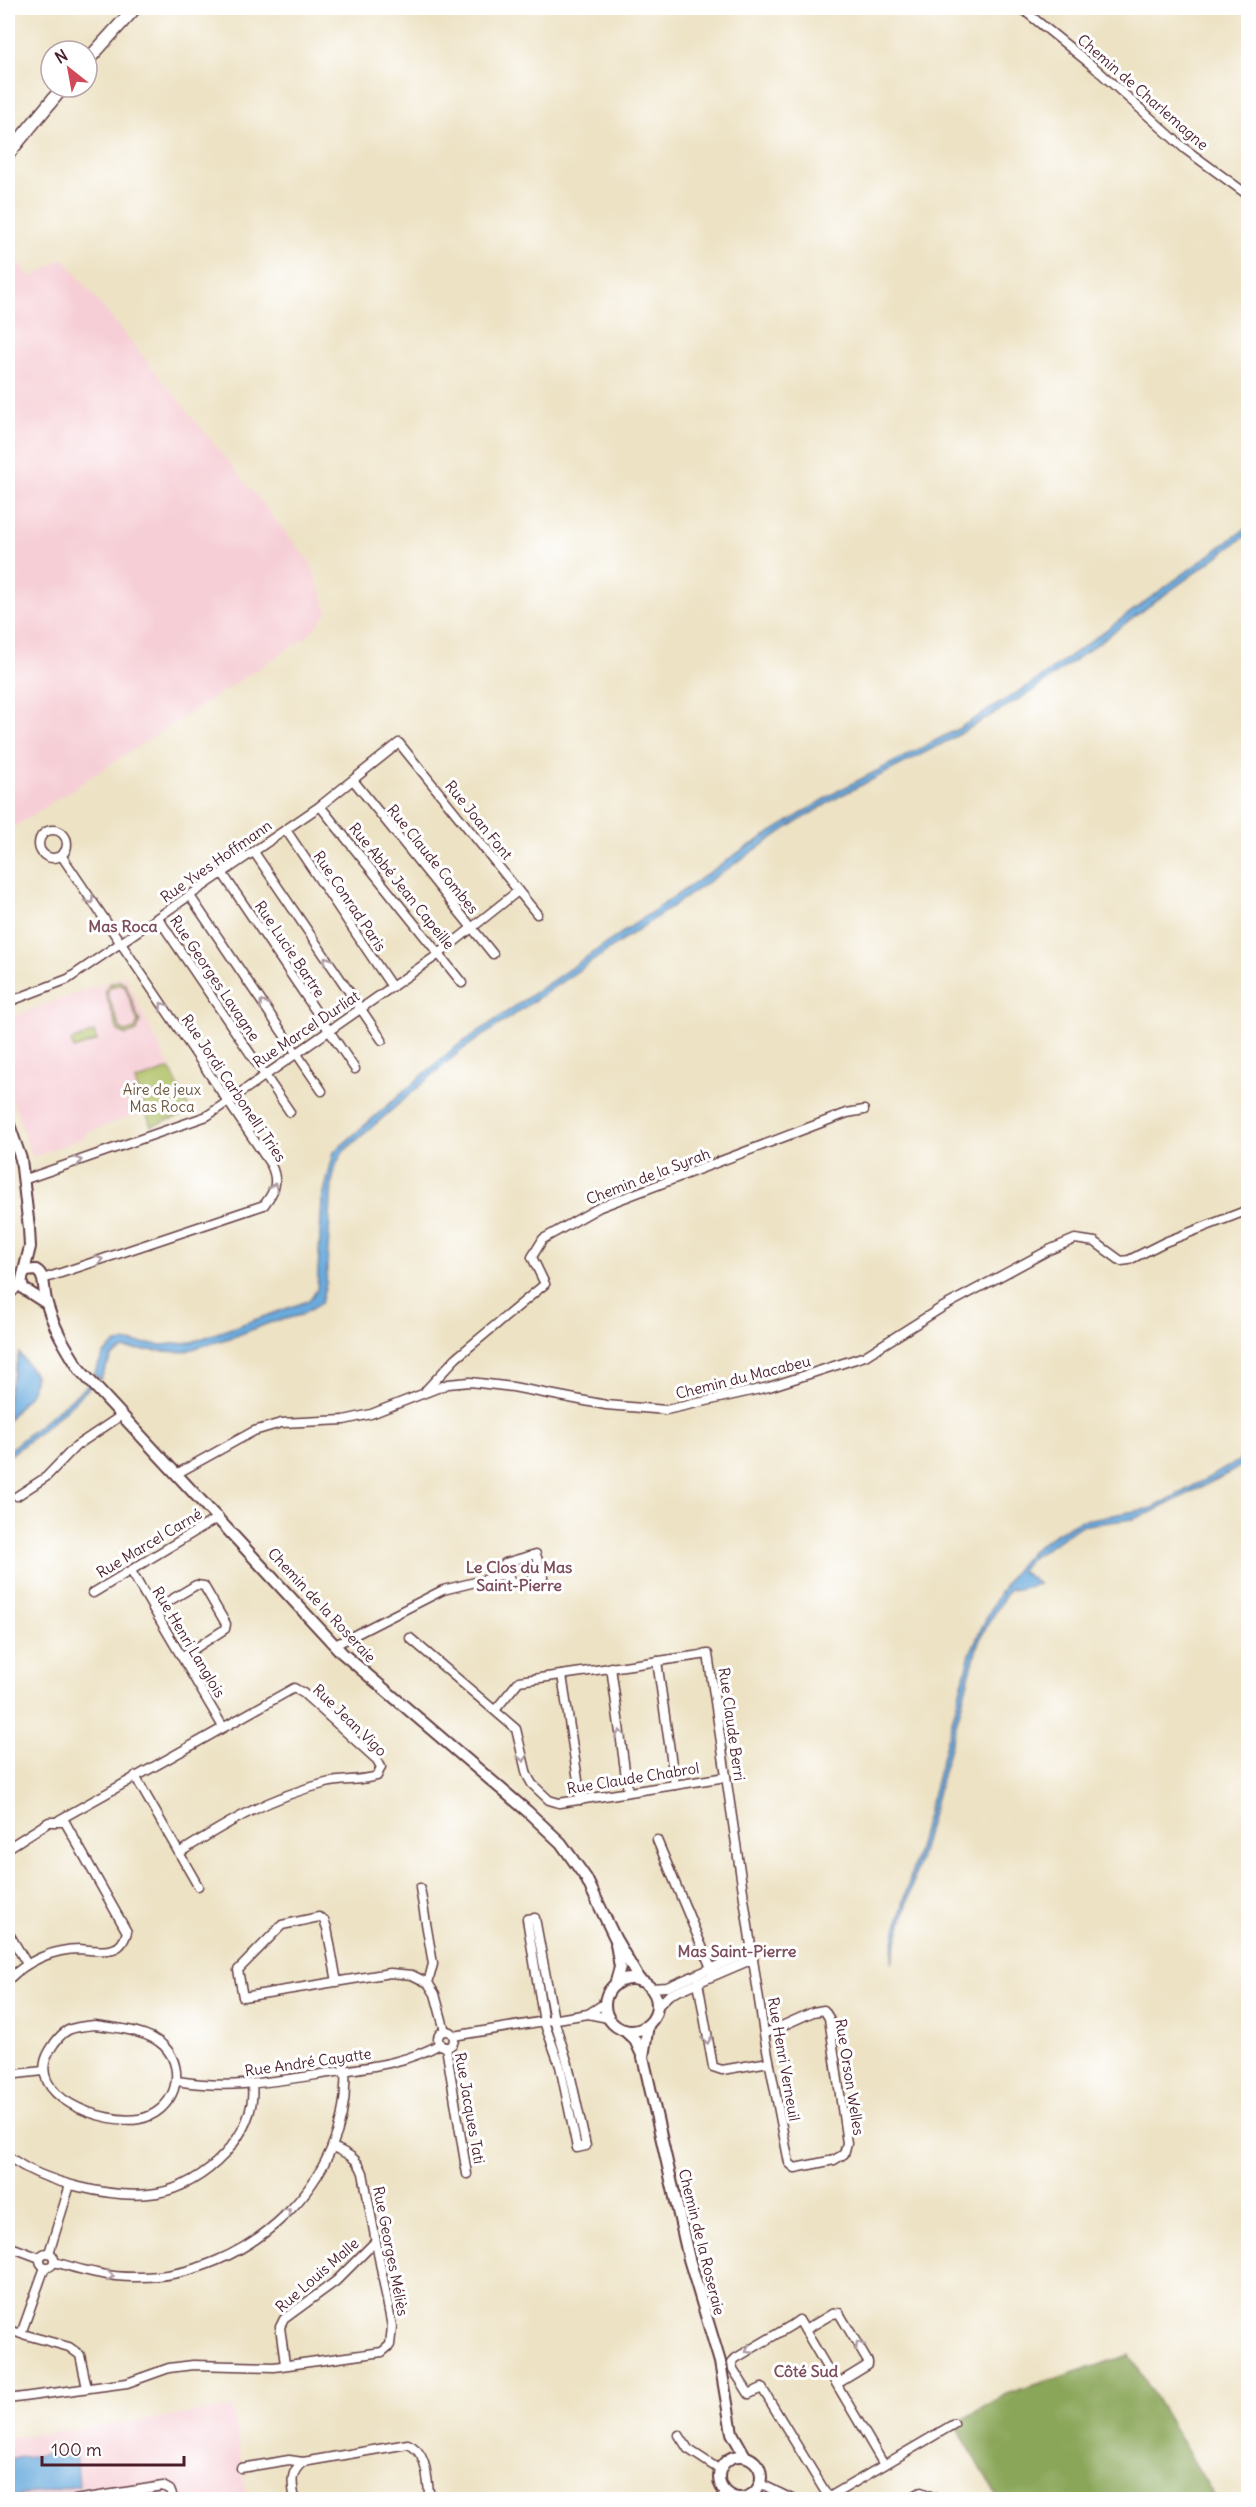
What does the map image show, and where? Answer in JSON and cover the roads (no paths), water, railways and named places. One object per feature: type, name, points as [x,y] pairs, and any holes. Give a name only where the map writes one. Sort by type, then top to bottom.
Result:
[{"type":"main road","points":[[99,39],[126,8]]},
{"type":"main road","points":[[99,48],[135,8]]},
{"type":"main road","points":[[8,142],[46,99]]},
{"type":"main road","points":[[8,154],[53,99]]},
{"type":"street","name":"Chemin de Charlemagne","points":[[1021,8],[1094,67],[1185,149],[1248,195]]},
{"type":"street","name":"Rue Yves Hoffmann","points":[[8,1002],[68,979],[320,806],[399,743]]},
{"type":"street","name":"Rue Joan Font","points":[[399,743],[537,914]]},
{"type":"street","name":"Rue Claude Combes","points":[[352,780],[493,954]]},
{"type":"street","name":"Rue Abbé Jean Capeille","points":[[320,806],[462,983]]},
{"type":"street","name":"Rue Conrad Paris","points":[[286,830],[392,987]]},
{"type":"street","points":[[254,852],[382,1040]]},
{"type":"street","name":"Rue Jordi Carbonell i Tries","points":[[43,1282],[264,1205],[274,1193],[277,1177],[61,855]]},
{"type":"street","name":"Rue Lucie Bartre","points":[[223,874],[355,1069]]},
{"type":"street","name":"Rue Marcel Durliat","points":[[23,1180],[207,1116],[264,1074],[439,954],[518,891]]},
{"type":"street","points":[[190,896],[322,1091]]},
{"type":"street","name":"Rue Georges Lavagne","points":[[158,918],[290,1112]]},
{"type":"street","name":"Chemin de la Syrah","points":[[426,1391],[456,1358],[545,1284],[532,1257],[543,1239],[600,1207],[847,1113],[864,1110]]},
{"type":"street","points":[[8,1122],[21,1159],[31,1270],[26,1289]]},
{"type":"street","name":"Chemin du Macabeu","points":[[178,1473],[254,1431],[281,1424],[344,1420],[371,1414],[448,1384],[470,1382],[513,1387],[627,1407],[666,1410],[769,1387],[865,1356],[941,1308],[1049,1250],[1075,1239],[1095,1242],[1121,1261],[1129,1260],[1165,1242],[1248,1210]]},
{"type":"street","points":[[9,1296],[26,1289],[38,1291],[43,1282],[31,1270]]},
{"type":"street","name":"Chemin de la Roseraie","points":[[43,1282],[46,1303],[64,1344],[80,1370],[219,1517],[335,1645],[561,1843],[586,1878],[615,1938],[645,1984]]},
{"type":"street","points":[[26,1289],[46,1303]]},
{"type":"street","points":[[17,1496],[46,1477],[76,1446],[122,1414]]},
{"type":"street","name":"Rue Marcel Carné","points":[[93,1593],[219,1517]]},
{"type":"street","points":[[536,1554],[543,1576],[511,1584],[508,1574],[505,1563],[536,1554]]},
{"type":"street","name":"Rue Henri Langlois","points":[[131,1571],[223,1727]]},
{"type":"street","points":[[335,1645],[443,1590],[508,1574]]},
{"type":"street","points":[[154,1610],[196,1585],[204,1586],[226,1624],[225,1629],[182,1657]]},
{"type":"street","name":"Rue Claude Chabrol","points":[[410,1638],[496,1709],[516,1729],[527,1775],[532,1784],[549,1800],[560,1803],[726,1777]]},
{"type":"street","name":"Rue Claude Berri","points":[[496,1709],[519,1681],[708,1654],[752,1955]]},
{"type":"street","points":[[657,1661],[675,1785]]},
{"type":"street","points":[[611,1667],[628,1792]]},
{"type":"street","points":[[562,1675],[581,1800]]},
{"type":"street","name":"Rue Jean Vigo","points":[[8,1848],[50,1822],[59,1820],[294,1688],[303,1693],[377,1760],[381,1771],[377,1776],[329,1782],[276,1797],[179,1852]]},
{"type":"street","points":[[135,1776],[198,1886]]},
{"type":"street","points":[[8,1980],[27,1964],[67,1949],[112,1949],[120,1946],[127,1932],[65,1822],[59,1820]]},
{"type":"street","points":[[657,1840],[712,1972]]},
{"type":"street","points":[[420,1888],[434,1964],[428,1983]]},
{"type":"street","points":[[337,1982],[327,1928],[324,1920],[319,1917],[282,1925],[238,1970],[243,1997],[337,1982],[390,1973],[412,1975],[428,1983],[435,1994],[449,2034],[452,2043],[443,2045],[438,2037],[449,2034],[588,2014],[608,2018]]},
{"type":"street","points":[[549,2021],[527,1919],[535,1918],[549,2021],[568,2064],[586,2146],[577,2148],[549,2021]]},
{"type":"street","points":[[8,1932],[27,1964]]},
{"type":"street","name":"Chemin de la Roseraie","points":[[615,1938],[620,1967],[615,1985]]},
{"type":"street","points":[[588,2014],[605,2003],[615,1985],[623,1981],[667,1987],[712,1972],[752,1955]]},
{"type":"street","name":"Rue Henri Verneuil","points":[[752,1955],[764,2034],[789,2163]]},
{"type":"street","points":[[605,2003],[608,2018],[613,2024],[624,2030],[634,2031],[648,2025],[657,2007],[669,1995],[698,1982],[712,1972]]},
{"type":"street","points":[[698,1982],[713,2067],[722,2070],[769,2062]]},
{"type":"street","points":[[645,1984],[657,2007]]},
{"type":"street","name":"Rue Orson Welles","points":[[764,2034],[813,2012],[824,2010],[829,2018],[847,2143],[844,2154],[834,2160],[795,2168],[789,2163]]},
{"type":"street","points":[[95,2025],[124,2029],[163,2045],[176,2067],[177,2081],[172,2097],[163,2107],[137,2120],[104,2117],[79,2109],[55,2091],[43,2071],[48,2053],[64,2031],[95,2025]]},
{"type":"street","name":"Chemin de la Roseraie","points":[[643,2057],[648,2025]]},
{"type":"street","name":"Chemin de la Roseraie","points":[[624,2030],[635,2040],[643,2057],[689,2259],[720,2362],[732,2433],[745,2456]]},
{"type":"street","name":"Rue André Cayatte","points":[[177,2081],[206,2086],[252,2085],[397,2063],[443,2045]]},
{"type":"street","name":"Rue Jacques Tati","points":[[443,2045],[467,2175]]},
{"type":"street","points":[[21,2334],[45,2267],[54,2262],[107,2277],[172,2274],[230,2256],[255,2240],[300,2199],[325,2166],[333,2146],[342,2108],[345,2070]]},
{"type":"street","points":[[8,2075],[43,2071]]},
{"type":"street","points":[[8,2156],[27,2168],[70,2185],[112,2192],[158,2193],[200,2174],[230,2150],[251,2111],[252,2085]]},
{"type":"street","name":"Rue Georges Méliès","points":[[8,2398],[127,2383],[169,2368],[193,2365],[226,2364],[247,2367],[374,2355],[390,2345],[392,2327],[359,2163],[351,2155],[333,2146]]},
{"type":"street","points":[[40,2258],[49,2253],[70,2185]]},
{"type":"street","name":"Rue Louis Malle","points":[[285,2364],[280,2326],[284,2319],[336,2281],[374,2243]]},
{"type":"street","points":[[8,2246],[40,2258],[45,2267]]},
{"type":"street","points":[[49,2253],[54,2262]]},
{"type":"street","points":[[805,2330],[836,2313],[847,2325],[868,2365],[837,2384]]},
{"type":"street","points":[[884,2465],[799,2320],[732,2362],[733,2368],[749,2394],[762,2388],[827,2499],[954,2424]]},
{"type":"street","points":[[8,2330],[69,2347],[80,2355],[87,2388]]},
{"type":"street","name":"Chemin de la Roseraie","points":[[727,2460],[732,2433]]},
{"type":"street","points":[[679,2435],[688,2449],[720,2470]]},
{"type":"street","points":[[241,2468],[289,2460],[303,2462],[408,2444],[416,2447],[422,2455],[430,2499]]},
{"type":"street","points":[[745,2456],[757,2463],[760,2470],[760,2484],[748,2498],[722,2497],[719,2483],[720,2470],[727,2460],[745,2456]]},
{"type":"street","points":[[295,2499],[291,2478],[295,2469],[303,2462]]},
{"type":"street","points":[[760,2484],[794,2499]]},
{"type":"street","points":[[75,2499],[163,2486],[170,2490],[174,2499]]},
{"type":"street","points":[[907,2499],[921,2492],[936,2499]]},
{"type":"street","points":[[590,2499],[603,2499]]},
{"type":"water","points":[[1248,527],[1248,534],[1032,691],[951,739],[838,797],[790,826],[459,1052],[343,1152],[336,1165],[332,1182],[326,1284],[321,1303],[301,1315],[269,1323],[233,1337],[182,1352],[124,1349],[111,1357],[100,1380],[94,1374],[104,1354],[116,1343],[163,1345],[192,1342],[308,1301],[317,1290],[322,1201],[334,1152],[453,1049],[738,853],[838,791],[958,729],[1033,683]]},
{"type":"water","points":[[19,1353],[35,1375],[32,1391],[8,1420],[8,1395]]},
{"type":"water","points":[[89,1384],[91,1386],[52,1422],[8,1457],[8,1451]]},
{"type":"water","points":[[1248,1447],[1247,1457],[1239,1467],[1227,1474],[1150,1513],[1132,1519],[1080,1526],[1029,1560],[1021,1571],[1039,1584],[1013,1590],[1010,1588],[978,1644],[891,1963],[896,1931],[970,1654],[988,1615],[1011,1575],[1034,1549],[1073,1524],[1153,1508],[1239,1461]]},
{"type":"water","points":[[76,2451],[79,2486],[8,2497],[8,2459]]},
{"type":"district","name":"Mas Roca","points":[[123,926]]},
{"type":"district","name":"Le Clos du Mas Saint-Pierre","points":[[519,1576]]},
{"type":"district","name":"Mas Saint-Pierre","points":[[737,1951]]},
{"type":"district","name":"Côté Sud","points":[[806,2371]]},
{"type":"park label","name":"Aire de jeux Mas Roca","points":[[162,1098]]}]
